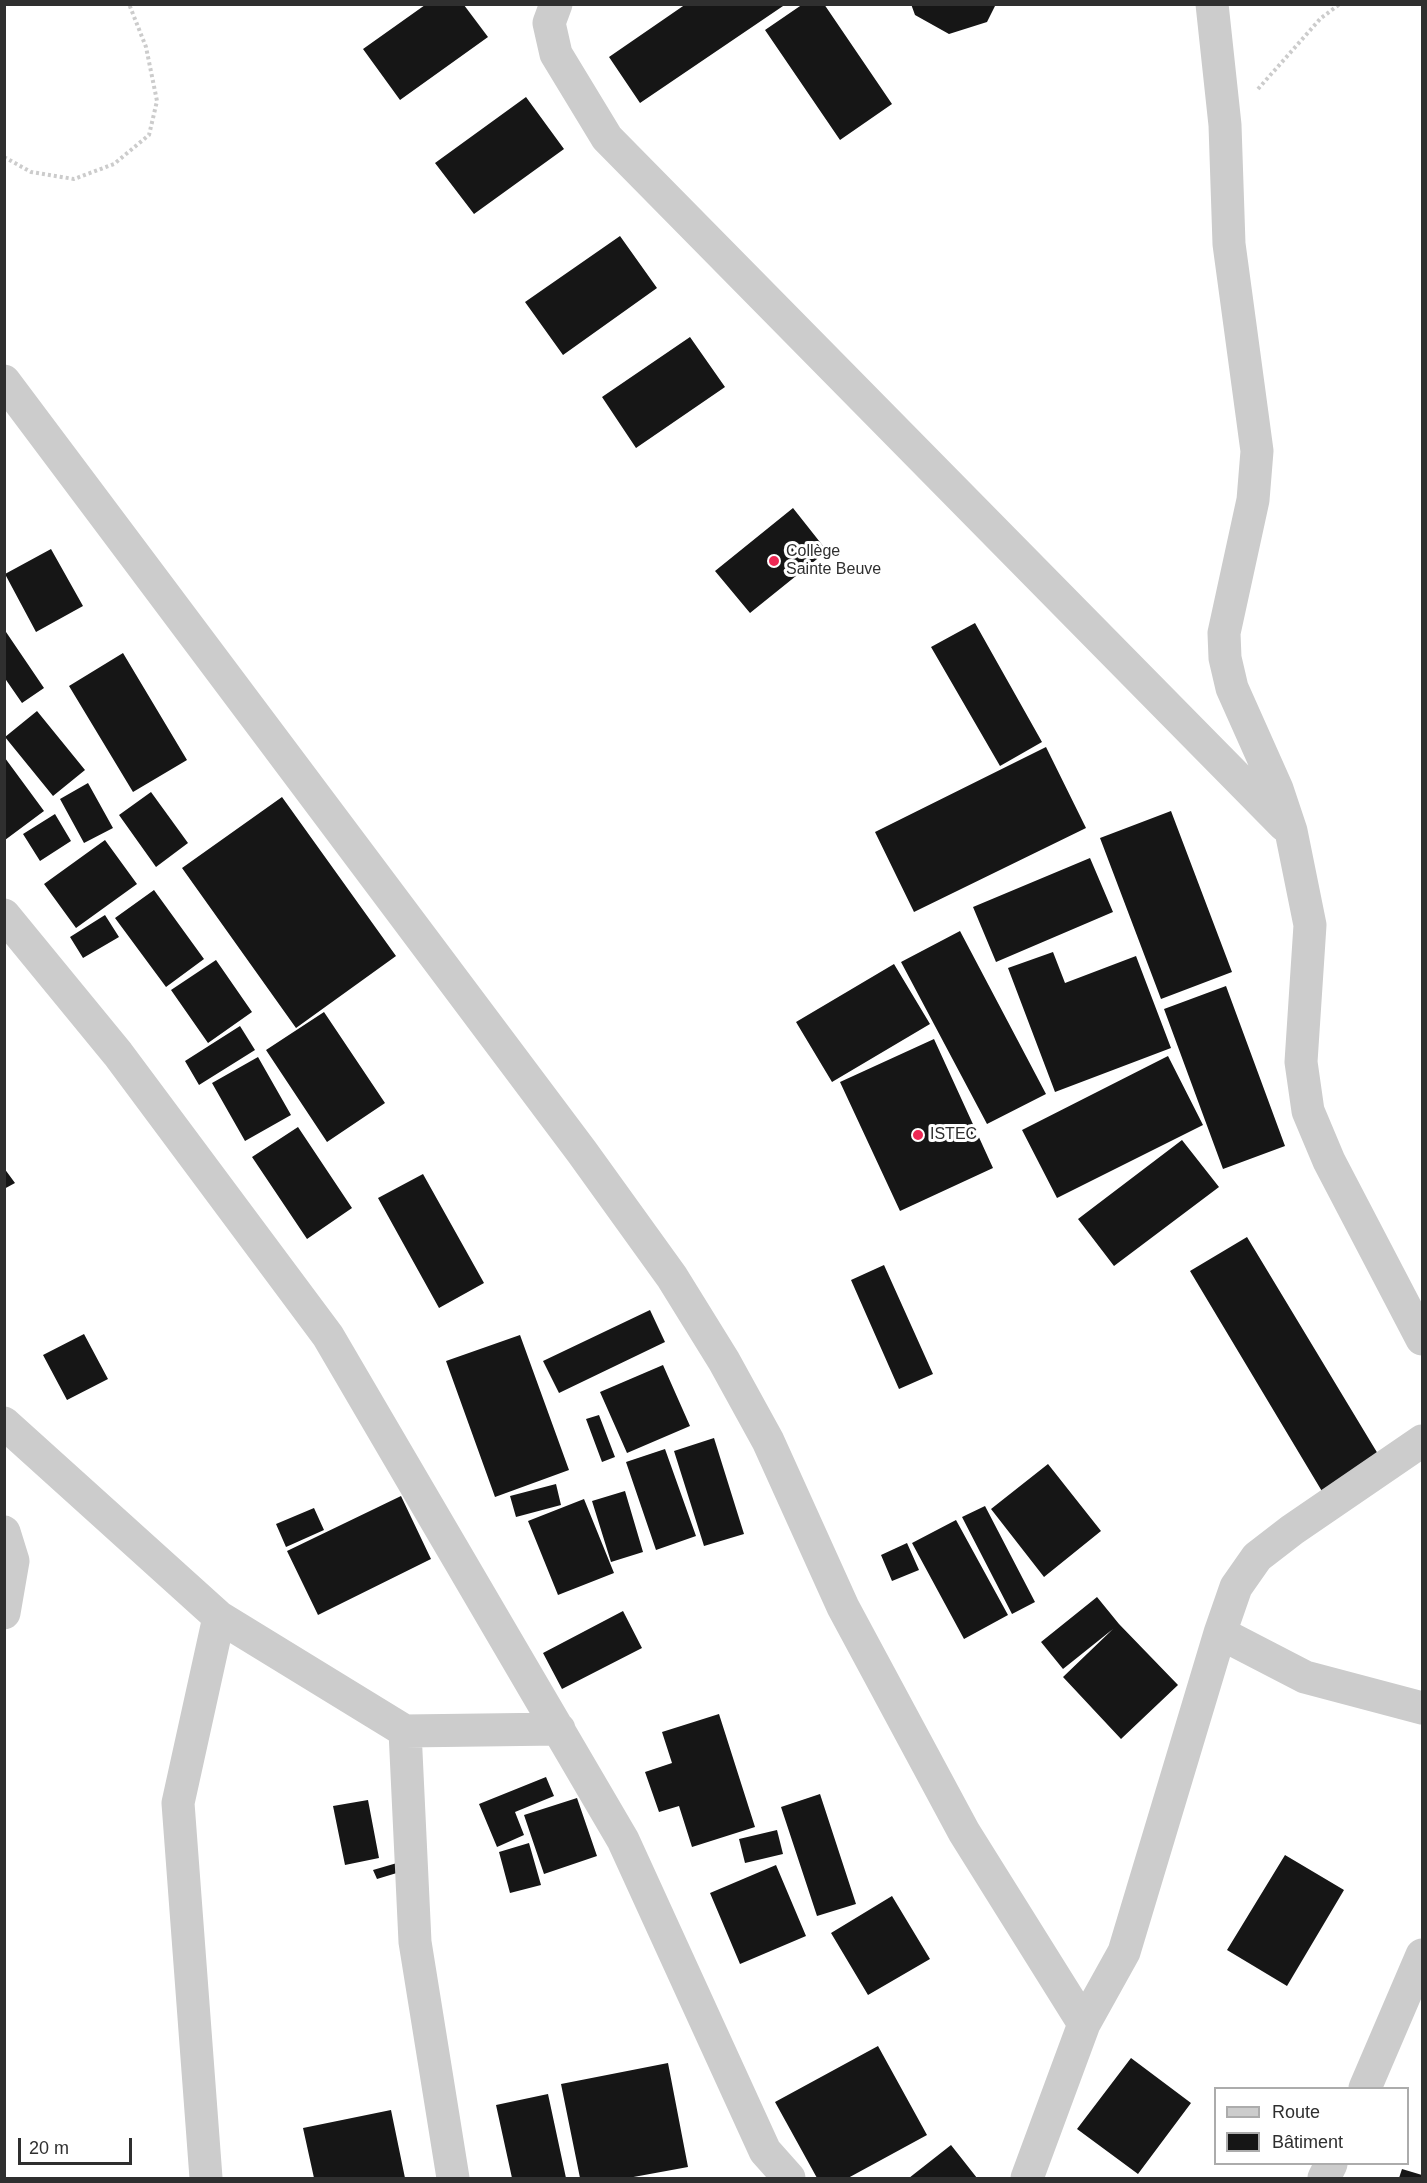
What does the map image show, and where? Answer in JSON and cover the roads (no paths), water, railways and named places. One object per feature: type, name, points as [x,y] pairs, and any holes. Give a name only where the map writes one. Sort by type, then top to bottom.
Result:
[{"type":"street","points":[[556,4],[549,24],[556,54],[607,138],[1291,831]]},
{"type":"street","points":[[1212,4],[1225,125],[1228,244],[1257,451],[1253,500],[1224,633],[1225,658],[1232,688],[1277,789],[1291,831],[1310,925],[1301,1062],[1308,1111],[1329,1161],[1422,1339]]},
{"type":"street","points":[[4,381],[575,1142],[672,1277],[724,1361],[768,1441],[843,1607],[964,1832],[1084,2024]]},
{"type":"street","points":[[4,915],[118,1054],[328,1336],[623,1840],[765,2151],[789,2178]]},
{"type":"street","points":[[4,1423],[219,1617],[405,1731],[559,1729]]},
{"type":"street","points":[[1027,2178],[1084,2024],[1124,1952],[1220,1633],[1236,1587],[1257,1557],[1292,1530],[1422,1441]]},
{"type":"street","points":[[4,1532],[13,1561],[4,1613]]},
{"type":"street","points":[[206,2178],[177,1803],[219,1617]]},
{"type":"street","points":[[1220,1633],[1305,1677],[1422,1708]]},
{"type":"street","points":[[405,1731],[415,1942],[453,2178]]},
{"type":"street","points":[[1365,2087],[1422,1955]]},
{"type":"place","name":"Collège Sainte Beuve","points":[[774,561]]},
{"type":"place","name":"ISTEC","points":[[918,1135]]}]
